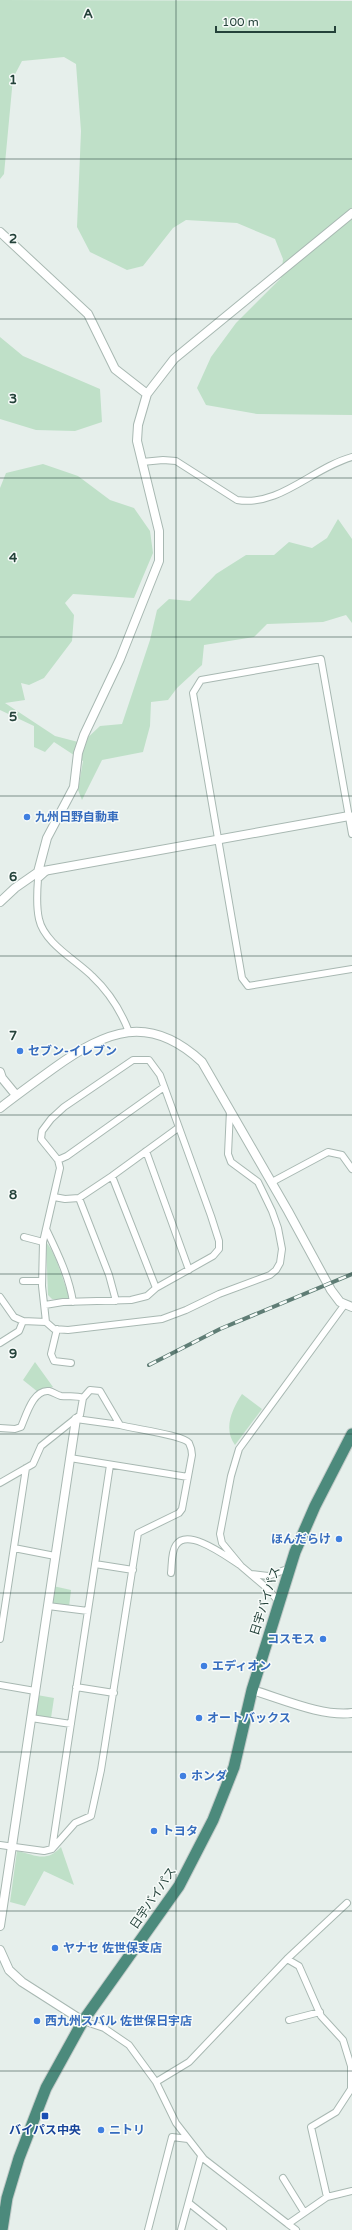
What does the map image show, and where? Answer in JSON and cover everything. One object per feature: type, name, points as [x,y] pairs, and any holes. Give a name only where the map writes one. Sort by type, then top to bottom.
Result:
[{"type":"highway","name":"日宇バイパス","points":[[2,2230],[7,2198],[19,2158],[46,2088],[83,2021],[179,1886],[213,1820],[234,1767],[252,1690],[278,1601],[315,1506],[352,1434]]},
{"type":"street","points":[[38,872],[47,838],[74,787],[78,753],[84,735],[120,659],[159,561],[161,546],[159,531],[137,441],[138,425],[147,394],[174,359],[352,213]]},
{"type":"street","points":[[0,232],[88,314],[115,369],[147,394]]},
{"type":"street","points":[[142,462],[163,460],[176,461],[237,500],[248,501],[264,500],[281,493],[313,473],[352,457]]},
{"type":"street","points":[[352,834],[320,659],[201,680],[193,693],[242,978],[248,986],[352,969]]},
{"type":"street","points":[[0,902],[15,888],[38,872],[50,869],[349,816]]},
{"type":"street","points":[[50,869],[38,879],[39,919],[43,930],[67,957],[92,976],[106,991],[122,1016],[129,1032]]},
{"type":"street","points":[[0,1108],[76,1052],[100,1038],[129,1032],[147,1033],[171,1039],[188,1049],[202,1062],[272,1182],[331,1290],[340,1302],[349,1306],[239,1449],[231,1476],[220,1534],[222,1543],[241,1566],[268,1589],[278,1601]]},
{"type":"street","points":[[45,1305],[73,1302],[131,1300],[147,1296],[156,1288],[213,1256],[219,1249],[220,1241],[164,1087],[155,1066],[149,1060],[139,1059],[127,1063],[64,1107],[51,1119],[42,1131],[41,1139],[58,1160],[60,1168],[43,1242],[42,1281],[46,1322]]},
{"type":"street","points":[[0,1072],[2,1078],[16,1095]]},
{"type":"street","points":[[58,1160],[67,1156],[164,1087]]},
{"type":"street","points":[[0,1297],[14,1317],[23,1321],[46,1322],[57,1329],[68,1330],[162,1319],[186,1310],[219,1294],[270,1275],[276,1270],[280,1263],[282,1249],[278,1228],[272,1210],[258,1182],[231,1162],[228,1154],[230,1109]]},
{"type":"street","points":[[54,1197],[65,1199],[79,1198],[178,1128]]},
{"type":"street","points":[[146,1151],[189,1270]]},
{"type":"street","points":[[272,1182],[328,1152],[342,1155],[352,1169]]},
{"type":"street","points":[[112,1176],[156,1288]]},
{"type":"street","points":[[79,1198],[109,1275],[116,1301]]},
{"type":"street","points":[[46,1229],[57,1252],[71,1289],[73,1302]]},
{"type":"street","points":[[24,1237],[43,1242]]},
{"type":"street","points":[[23,1281],[42,1281]]},
{"type":"street","points":[[0,1343],[19,1331],[23,1321]]},
{"type":"street","points":[[57,1329],[51,1354],[54,1361],[71,1363]]},
{"type":"street","points":[[0,1483],[33,1464],[41,1446],[80,1415],[83,1398],[90,1390],[100,1391],[120,1425]]},
{"type":"street","points":[[0,1428],[15,1429],[21,1426],[34,1400],[42,1392],[49,1391],[61,1396],[73,1395],[83,1398]]},
{"type":"street","points":[[0,1844],[44,1851],[52,1849],[61,1841],[70,1828],[91,1816],[94,1810],[114,1693],[138,1533],[179,1513],[182,1509],[192,1455],[189,1443],[185,1440],[120,1425],[76,1419]]},
{"type":"street","points":[[0,1926],[76,1419]]},
{"type":"street","points":[[70,1458],[188,1477]]},
{"type":"street","points":[[52,1849],[110,1465]]},
{"type":"street","points":[[0,1639],[3,1599],[14,1548],[26,1468]]},
{"type":"street","points":[[171,1573],[174,1550],[180,1541],[187,1539],[206,1544],[241,1566]]},
{"type":"street","points":[[14,1548],[55,1556]]},
{"type":"street","points":[[95,1564],[133,1570]]},
{"type":"street","points":[[250,1574],[268,1576],[290,1568]]},
{"type":"street","points":[[48,1606],[88,1611]]},
{"type":"street","points":[[0,1685],[35,1691]]},
{"type":"street","points":[[76,1687],[114,1693]]},
{"type":"street","points":[[252,1690],[319,1710],[337,1713],[352,1713]]},
{"type":"street","points":[[31,1718],[71,1724]]},
{"type":"street","points":[[156,2082],[189,2062],[287,1959],[347,1903]]},
{"type":"street","points":[[0,1950],[9,1970],[22,1982],[83,2021],[104,2028],[117,2035],[128,2045],[156,2082],[176,2122],[201,2156],[296,2230]]},
{"type":"street","points":[[287,1959],[299,1966],[320,2012],[343,2040],[351,2066],[351,2089],[336,2112],[311,2127],[327,2197]]},
{"type":"street","points":[[288,2020],[320,2012]]},
{"type":"street","points":[[148,2230],[172,2137],[188,2139]]},
{"type":"street","points":[[182,2230],[201,2156]]},
{"type":"street","points":[[283,2178],[304,2212]]},
{"type":"street","points":[[288,2224],[327,2197],[352,2191]]},
{"type":"street","points":[[189,2203],[223,2230]]},
{"type":"green space","points":[[0,0],[352,1],[352,415],[257,414],[206,405],[197,388],[211,357],[236,323],[281,278],[283,259],[275,239],[237,223],[186,220],[173,228],[143,266],[127,270],[90,252],[77,227],[81,131],[76,64],[64,57],[22,61],[13,78],[4,174],[0,179]]},
{"type":"green space","points":[[0,337],[23,356],[100,389],[102,422],[75,431],[36,430],[0,419]]},
{"type":"green space","points":[[43,464],[78,476],[110,500],[134,508],[150,531],[153,553],[134,598],[73,594],[65,603],[74,615],[72,641],[44,678],[29,685],[21,683],[25,700],[5,703],[55,736],[82,743],[100,726],[122,724],[150,640],[157,610],[169,599],[190,601],[216,574],[246,555],[274,555],[289,542],[312,548],[327,538],[338,519],[352,539],[352,623],[346,615],[323,622],[267,624],[254,637],[204,645],[202,665],[177,688],[168,700],[151,702],[150,726],[143,752],[102,760],[82,800],[78,790],[83,761],[54,742],[45,752],[34,747],[34,726],[0,710],[0,488],[6,473]]},
{"type":"green space","points":[[46,1242],[54,1254],[59,1267],[69,1295],[67,1300],[52,1299],[48,1295]]},
{"type":"green space","points":[[35,1362],[53,1387],[38,1392],[23,1380]]},
{"type":"green space","points":[[242,1394],[262,1409],[235,1445],[231,1439],[229,1426],[232,1413]]},
{"type":"green space","points":[[53,1586],[71,1590],[69,1607],[51,1604]]},
{"type":"green space","points":[[37,1695],[54,1698],[51,1718],[34,1715]]},
{"type":"green space","points":[[61,1847],[74,1885],[44,1871],[25,1906],[10,1902],[17,1851],[35,1856],[45,1856],[56,1852]]},
{"type":"railway","points":[[149,1365],[220,1329],[352,1274]]},
{"type":"place","name":"九州日野自動車","points":[[27,817]]},
{"type":"place","name":"セブン-イレブン","points":[[20,1051]]},
{"type":"place","name":"ほんだらけ","points":[[339,1539]]},
{"type":"place","name":"コスモス","points":[[323,1639]]},
{"type":"place","name":"エディオン","points":[[204,1666]]},
{"type":"place","name":"オートバックス","points":[[199,1718]]},
{"type":"place","name":"ホンダ","points":[[183,1776]]},
{"type":"place","name":"トヨタ","points":[[154,1831]]},
{"type":"place","name":"ヤナセ 佐世保支店","points":[[55,1948]]},
{"type":"place","name":"西九州スバル 佐世保日宇店","points":[[37,2021]]},
{"type":"place","name":"バイパス中央","points":[[45,2116]]},
{"type":"place","name":"ニトリ","points":[[101,2130]]}]
